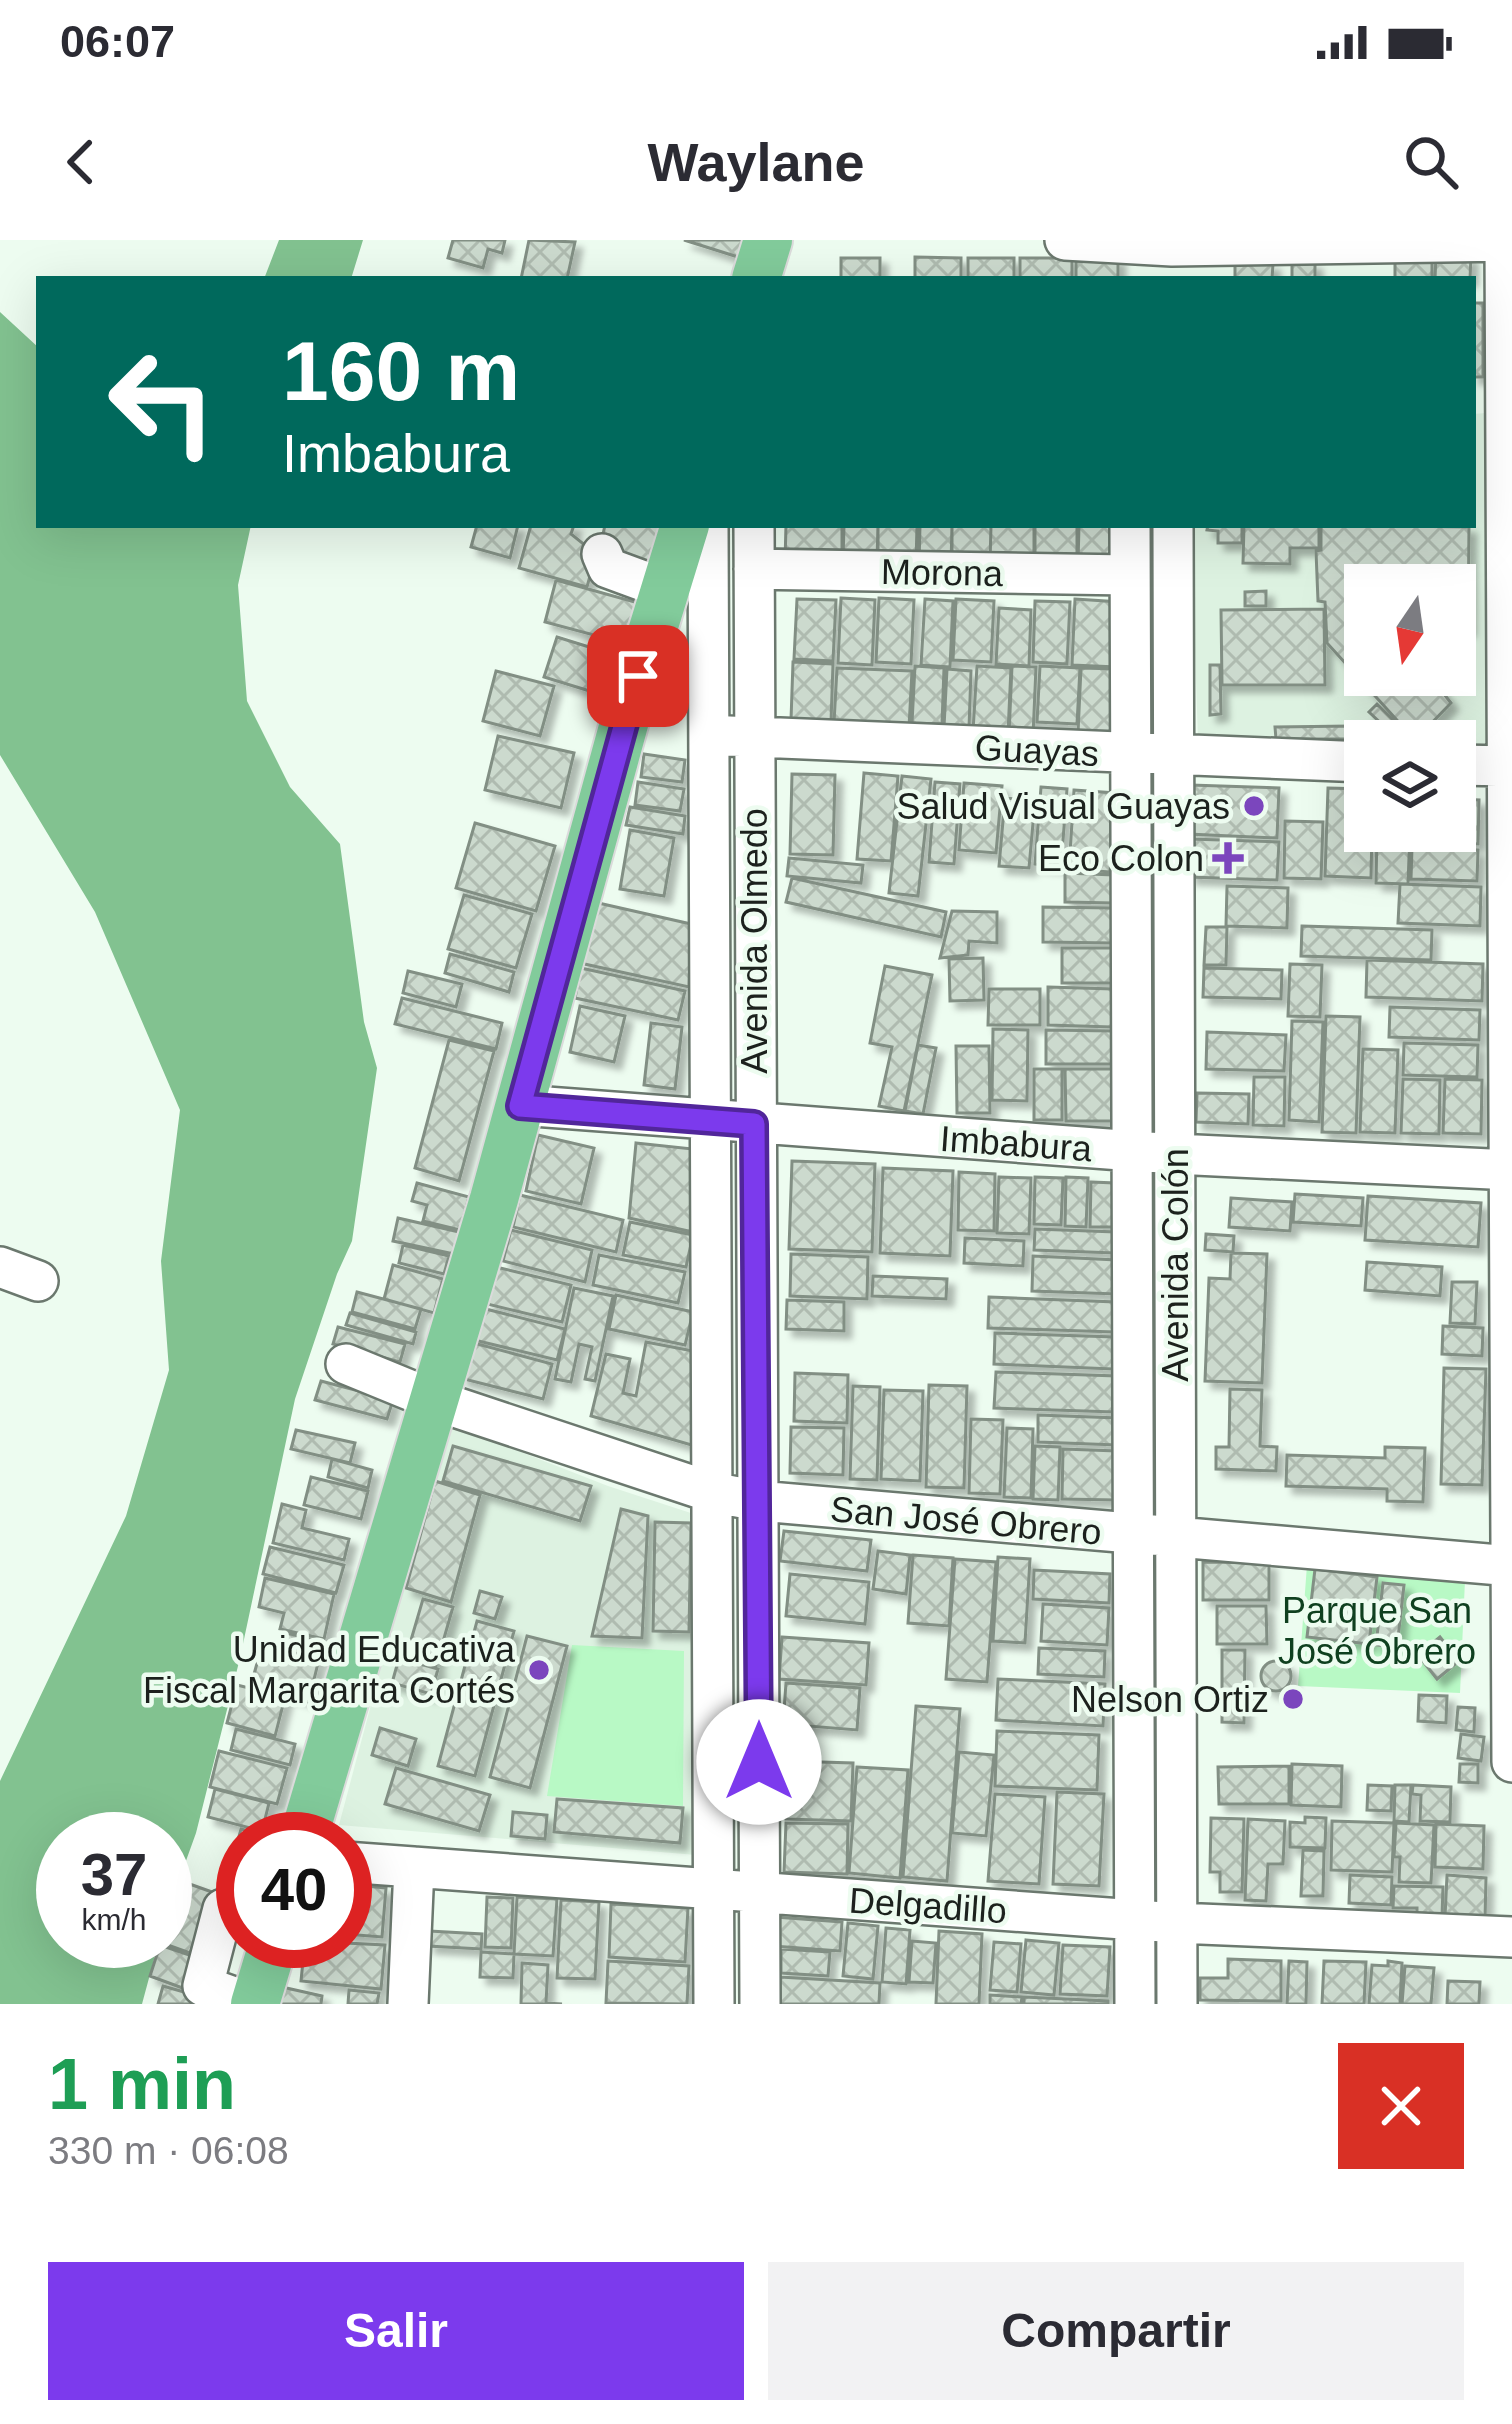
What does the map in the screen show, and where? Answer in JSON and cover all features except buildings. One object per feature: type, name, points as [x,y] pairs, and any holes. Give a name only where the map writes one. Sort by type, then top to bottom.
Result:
[{"type":"main road","points":[[757,276],[770,240]]},
{"type":"main road","points":[[311,1812],[520,1106],[625,720],[684,528]]},
{"type":"main road","points":[[254,2004],[265,1968]]},
{"type":"street","points":[[768,276],[770,240]]},
{"type":"street","points":[[1065,240],[1129,255],[1508,241],[1489,393],[1511,766],[1512,1762]]},
{"type":"street","name":"Avenida Olmedo","points":[[708,528],[713,2004]]},
{"type":"street","name":"Avenida Olmedo","points":[[754,528],[760,2004]]},
{"type":"street","name":"Avenida Colón","points":[[1130,528],[1135,2004]]},
{"type":"street","name":"Avenida Colón","points":[[1173,528],[1178,2004]]},
{"type":"street","points":[[602,554],[608,568],[665,590]]},
{"type":"street","name":"Morona","points":[[754,569],[1130,575]]},
{"type":"street","name":"Guayas","points":[[709,736],[1344,761]]},
{"type":"street","points":[[1476,765],[1511,766]]},
{"type":"street","name":"Imbabura","points":[[520,1106],[1174,1154],[1510,1170]]},
{"type":"street","points":[[0,1267],[38,1281]]},
{"type":"street","name":"San José Obrero","points":[[346,1364],[434,1400],[711,1492],[759,1501],[1510,1566]]},
{"type":"street","name":"Delgadillo","points":[[372,1864],[1177,1923],[1512,1936]]},
{"type":"street","points":[[408,2004],[414,1867]]},
{"type":"street","points":[[216,1936],[203,1985],[254,2004]]},
{"type":"shaded area","points":[[279,240],[363,240],[352,276],[265,276]]},
{"type":"shaded area","points":[[0,312],[36,345],[36,528],[250,528],[238,585],[247,701],[290,787],[340,844],[364,1022],[377,1068],[352,1241],[295,1399],[240,1658],[192,1844],[192,1812],[36,1812],[36,1968],[152,1968],[142,2004],[0,2004],[0,1781],[126,1516],[169,1370],[161,1261],[180,1110],[95,912],[0,755]]},
{"type":"shaded area","points":[[1486,413],[1490,754],[1476,754],[1476,720],[1344,720],[1344,748],[1198,742],[1191,528],[1476,528],[1476,414]]},
{"type":"shaded area","name":"Unidad Educativa Fiscal Margarita Cortés","points":[[446,1423],[700,1516],[696,1855],[372,1828],[372,1812],[342,1812]]},
{"type":"green space","name":"Parque San José Obrero","points":[[1307,1565],[1465,1580],[1460,1693],[1298,1686]]},
{"type":"green space","points":[[572,1645],[684,1651],[683,1806],[547,1796]]},
{"type":"place","name":"Salud Visual Guayas","points":[[1254,806]]},
{"type":"place","name":"Eco Colon","points":[[1228,858]]},
{"type":"place","name":"Unidad Educativa Fiscal Margarita Cortés","points":[[539,1670]]},
{"type":"place","name":"Nelson Ortiz","points":[[1293,1699]]},
{"type":"route","points":[[638,676],[520,1106],[754,1124],[759,1762]]}]
